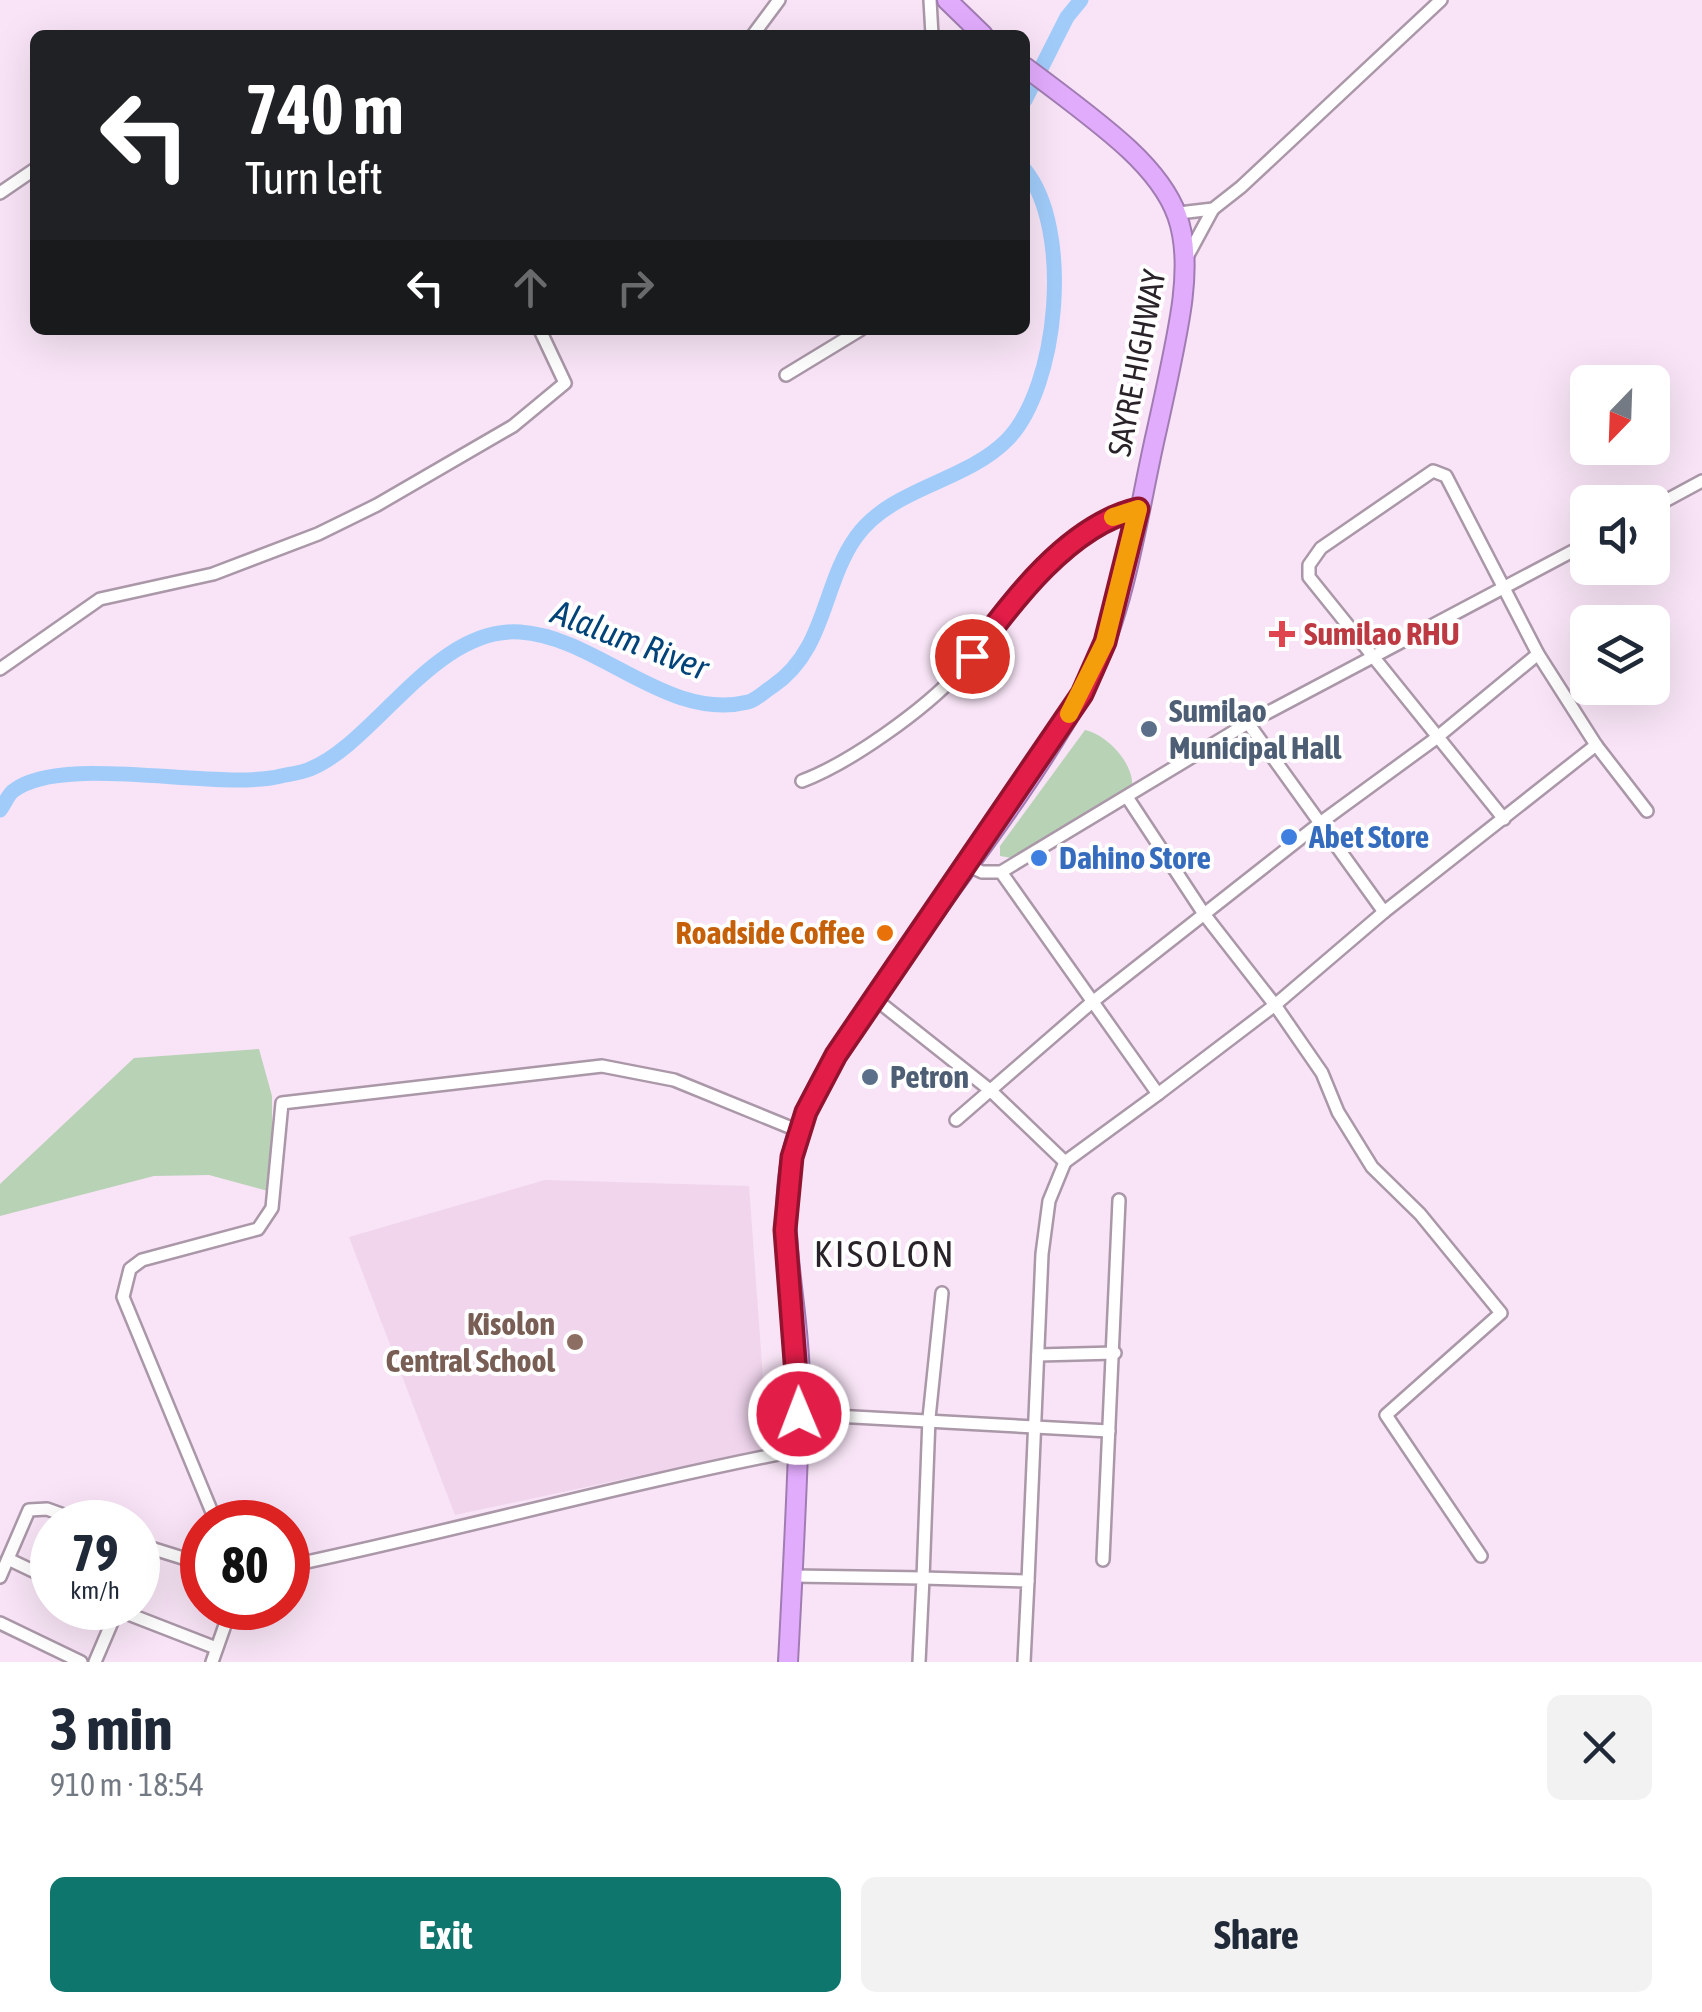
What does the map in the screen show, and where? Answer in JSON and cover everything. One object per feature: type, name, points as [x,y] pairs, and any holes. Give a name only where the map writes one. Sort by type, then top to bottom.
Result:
[{"type":"highway","points":[[947,0],[979,30]]},
{"type":"highway","name":"SAYRE HIGHWAY","points":[[788,1662],[799,1414],[785,1230],[787,1184],[799,1131],[820,1083],[874,998],[1057,734],[1092,674],[1115,608],[1185,297],[1186,257],[1179,214],[1161,180],[1140,156],[1030,71]]},
{"type":"street","points":[[757,30],[779,0]]},
{"type":"street","points":[[930,0],[932,30]]},
{"type":"street","points":[[1186,257],[1213,210],[1441,0]]},
{"type":"street","points":[[0,194],[30,173]]},
{"type":"street","points":[[1179,214],[1213,210]]},
{"type":"street","points":[[0,669],[100,599],[213,574],[318,534],[513,426],[565,383],[542,335]]},
{"type":"street","points":[[786,375],[852,335]]},
{"type":"street","points":[[1504,818],[1435,738],[1310,577],[1310,565],[1321,548],[1434,471],[1446,476],[1538,654],[1596,745],[1647,811]]},
{"type":"street","points":[[1670,498],[1702,481]]},
{"type":"street","points":[[802,781],[830,770],[900,722],[956,676],[998,620],[1063,554],[1102,523],[1138,509]]},
{"type":"street","points":[[966,865],[982,872],[1001,872],[1248,724],[1570,552]]},
{"type":"street","points":[[956,1120],[1091,1004],[1538,654]]},
{"type":"street","points":[[1248,724],[1384,912]]},
{"type":"street","points":[[1024,1662],[1046,1219],[1065,1162],[1275,1004],[1384,912],[1596,745]]},
{"type":"street","points":[[1127,797],[1204,914],[1275,1004],[1322,1073],[1338,1112],[1372,1167],[1429,1224],[1501,1313],[1386,1415],[1481,1556]]},
{"type":"street","points":[[1001,872],[1158,1094]]},
{"type":"street","points":[[874,998],[990,1090],[1065,1162]]},
{"type":"street","points":[[207,1500],[123,1296],[124,1281],[142,1260],[258,1229],[265,1222],[272,1208],[282,1103],[602,1066],[674,1080],[799,1131]]},
{"type":"street","points":[[1103,1560],[1119,1200]]},
{"type":"street","points":[[919,1662],[929,1418],[942,1293]]},
{"type":"street","points":[[1038,1354],[1114,1354]]},
{"type":"street","points":[[799,1414],[1109,1430]]},
{"type":"street","points":[[310,1561],[430,1536],[686,1472],[799,1450]]},
{"type":"street","points":[[0,1577],[30,1512]]},
{"type":"street","points":[[8,1559],[30,1570]]},
{"type":"street","points":[[793,1576],[1028,1581]]},
{"type":"street","points":[[0,1622],[81,1662]]},
{"type":"street","points":[[160,1626],[216,1648]]},
{"type":"street","points":[[95,1662],[107,1630]]},
{"type":"street","points":[[212,1662],[223,1630]]},
{"type":"shaded area","name":"Kisolon Central School","points":[[545,1180],[749,1186],[768,1448],[455,1515],[349,1237]]},
{"type":"green space","points":[[1085,730],[1118,752],[1129,770],[1132,788],[1012,858],[1000,856],[1000,846]]},
{"type":"green space","points":[[259,1049],[272,1096],[272,1192],[209,1175],[154,1176],[0,1216],[0,1184],[134,1058]]},
{"type":"waterway","name":"Alalum River","points":[[1030,90],[1067,17],[1081,0]]},
{"type":"waterway","name":"Alalum River","points":[[0,810],[13,791],[36,780],[67,774],[253,780],[307,770],[358,736],[433,666],[460,647],[489,635],[520,632],[549,637],[689,700],[718,705],[754,699],[790,671],[804,654],[845,556],[871,520],[908,496],[990,454],[1007,440],[1025,416],[1048,347],[1054,307],[1050,230],[1040,196],[1030,179]]},
{"type":"slow traffic","points":[[1069,714],[1105,642],[1138,509],[1113,517]]},
{"type":"place","name":"Sumilao RHU","points":[[1282,634]]},
{"type":"place","name":"Sumilao Municipal Hall","points":[[1149,729]]},
{"type":"place","name":"Abet Store","points":[[1289,837]]},
{"type":"place","name":"Dahino Store","points":[[1039,858]]},
{"type":"place","name":"Roadside Coffee","points":[[885,933]]},
{"type":"place","name":"Petron","points":[[870,1077]]},
{"type":"place","name":"Kisolon Central School","points":[[575,1342]]},
{"type":"district","name":"KISOLON","points":[[885,1254]]},
{"type":"route","points":[[799,1414],[800,1384],[785,1230],[787,1184],[806,1112],[836,1055],[1082,694],[1105,642],[1138,509],[1122,512],[1077,542],[998,620],[972,656]]}]
